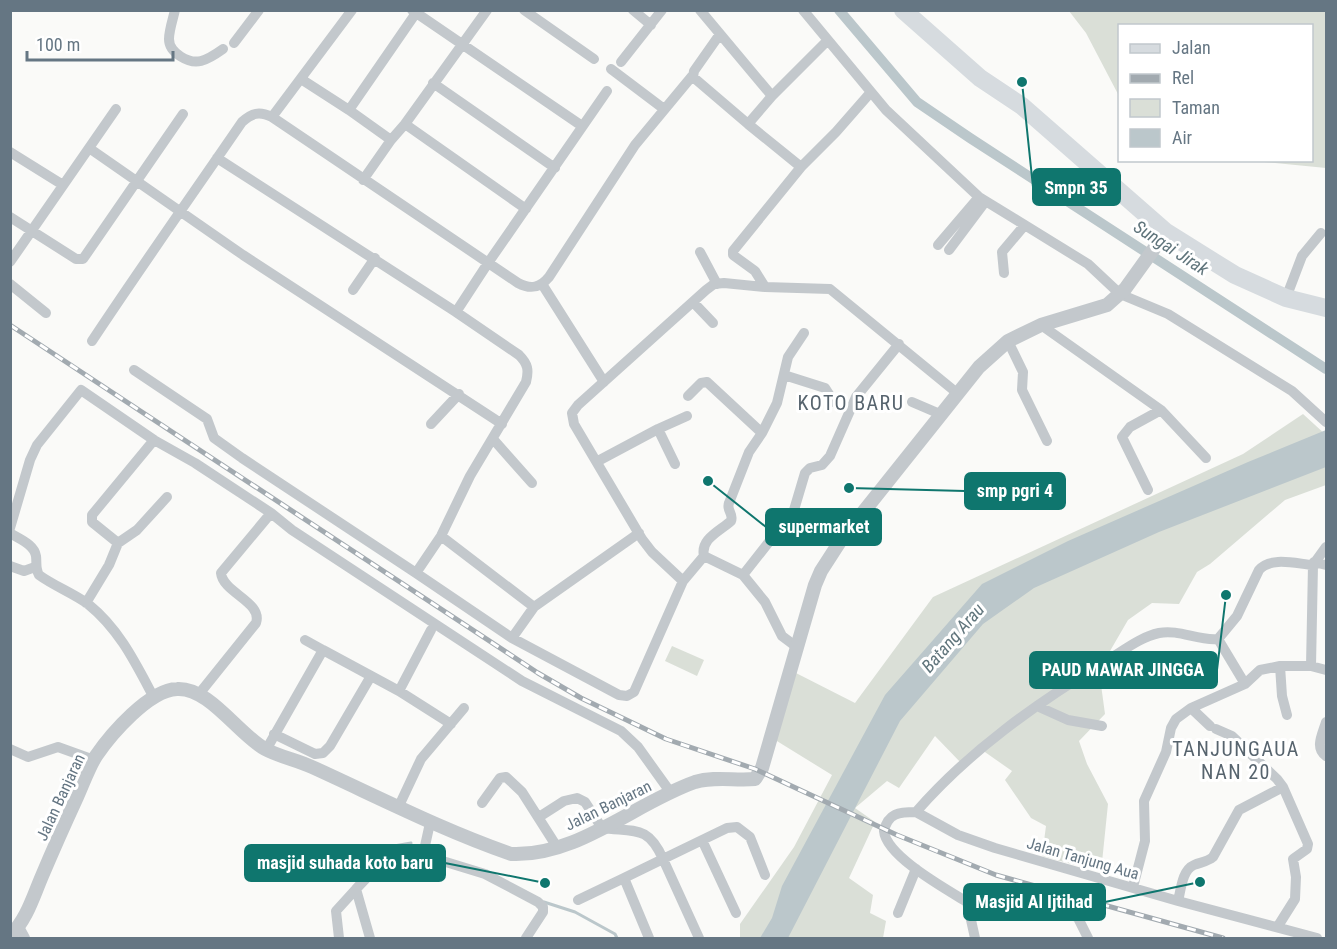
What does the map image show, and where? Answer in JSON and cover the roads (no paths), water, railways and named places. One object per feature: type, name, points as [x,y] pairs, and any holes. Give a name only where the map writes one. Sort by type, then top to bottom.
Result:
[{"type":"main road","points":[[903,10],[980,78],[1022,106],[1164,235],[1235,275],[1286,298],[1326,308]]},
{"type":"street","points":[[175,10],[169,40],[171,48],[176,53],[195,62],[223,49]]},
{"type":"street","points":[[234,43],[259,10]]},
{"type":"street","points":[[272,117],[352,10]]},
{"type":"street","points":[[363,180],[487,10]]},
{"type":"street","points":[[524,10],[594,58]]},
{"type":"street","points":[[633,10],[651,25]]},
{"type":"street","points":[[621,62],[662,10]]},
{"type":"street","points":[[700,10],[772,96]]},
{"type":"street","points":[[803,10],[886,110],[982,200],[1088,264],[1123,291],[1168,314],[1292,391],[1326,423]]},
{"type":"street","points":[[349,110],[414,12],[582,126]]},
{"type":"street","points":[[92,341],[242,122],[256,113],[272,117],[525,287],[533,288],[542,284],[563,257],[635,145],[693,75],[720,34]]},
{"type":"street","points":[[748,124],[772,96],[828,40]]},
{"type":"street","points":[[611,69],[664,109]]},
{"type":"street","points":[[693,75],[696,81],[801,167]]},
{"type":"street","points":[[301,79],[391,140]]},
{"type":"street","points":[[433,83],[555,168]]},
{"type":"street","points":[[456,312],[607,91]]},
{"type":"street","points":[[765,287],[755,271],[734,255],[733,251],[801,167],[871,92]]},
{"type":"street","points":[[10,262],[116,109]]},
{"type":"street","points":[[10,217],[76,259],[83,259],[183,114]]},
{"type":"street","points":[[405,124],[526,209]]},
{"type":"street","points":[[89,148],[243,255],[502,424]]},
{"type":"street","points":[[10,152],[63,185]]},
{"type":"street","points":[[217,158],[500,340],[519,355],[527,365],[526,382],[468,482],[441,536],[416,573]]},
{"type":"street","points":[[938,245],[982,200]]},
{"type":"street","points":[[949,249],[982,200]]},
{"type":"street","points":[[1004,273],[1002,253],[1024,226]]},
{"type":"street","points":[[1286,298],[1302,256],[1321,233]]},
{"type":"street","points":[[1123,291],[1164,235]]},
{"type":"street","points":[[700,252],[717,284]]},
{"type":"street","points":[[353,290],[375,258]]},
{"type":"street","points":[[10,284],[46,313]]},
{"type":"street","points":[[542,284],[604,382]]},
{"type":"street","points":[[683,581],[652,552],[639,533],[574,424],[572,413],[578,405],[706,290],[717,284],[830,289],[957,393]]},
{"type":"street","name":"Jalan Banjaran","points":[[199,694],[266,750],[313,767],[398,807],[429,827],[511,854],[524,855],[557,847],[703,780],[728,778],[753,780],[757,777],[798,648],[815,585],[824,564],[979,367],[1008,341],[1041,325],[1102,308],[1123,291]]},
{"type":"street","points":[[693,302],[713,323]]},
{"type":"street","points":[[1041,325],[1161,410],[1206,458]]},
{"type":"street","points":[[134,370],[207,419],[214,438],[242,458],[512,638],[618,695],[629,696],[635,689],[683,581],[704,556],[706,542],[732,520],[728,508],[729,503],[749,452],[772,416],[788,357],[804,333]]},
{"type":"street","points":[[1008,341],[1023,372],[1022,390],[1047,441]]},
{"type":"street","points":[[743,575],[794,510],[805,473],[810,468],[822,465],[830,456],[856,397],[899,344]]},
{"type":"street","points":[[784,375],[825,388],[834,402],[850,410]]},
{"type":"street","points":[[688,396],[701,383],[707,382],[762,433]]},
{"type":"street","points":[[10,528],[30,460],[37,445],[81,390],[154,440],[195,463],[271,513],[292,530],[512,675],[545,694],[621,731],[638,747],[671,793]]},
{"type":"street","points":[[431,424],[459,394]]},
{"type":"street","points":[[912,402],[940,414]]},
{"type":"street","points":[[1148,490],[1122,437],[1130,427],[1161,410]]},
{"type":"street","points":[[598,461],[687,416]]},
{"type":"street","points":[[658,429],[675,464]]},
{"type":"street","points":[[118,543],[92,522],[92,515],[154,440]]},
{"type":"street","points":[[493,440],[532,483]]},
{"type":"street","points":[[86,603],[109,566],[118,543],[137,530],[167,497]]},
{"type":"street","points":[[10,533],[33,549],[36,556],[35,567],[41,576],[86,603],[108,623],[125,644],[153,696],[176,689],[186,689],[199,694],[258,618],[255,611],[223,582],[221,573],[271,513]]},
{"type":"street","points":[[512,638],[534,607],[639,533]]},
{"type":"street","points":[[441,536],[534,607]]},
{"type":"street","points":[[1311,666],[1313,563],[1326,547]]},
{"type":"street","points":[[704,556],[743,575],[765,602],[782,636],[798,648]]},
{"type":"street","points":[[1218,639],[1237,616],[1264,564],[1276,562],[1326,565]]},
{"type":"street","points":[[10,566],[24,571],[35,567]]},
{"type":"street","points":[[399,691],[431,630]]},
{"type":"street","points":[[975,939],[967,902],[916,869],[887,843],[884,831],[887,821],[900,812],[916,812],[941,784],[1036,706],[1078,678],[1152,635],[1172,632],[1218,639]]},
{"type":"street","points":[[1218,639],[1245,684]]},
{"type":"street","points":[[305,640],[399,691],[451,724]]},
{"type":"street","points":[[266,750],[323,650]]},
{"type":"street","points":[[1280,666],[1282,696],[1287,715]]},
{"type":"street","points":[[1133,887],[1145,841],[1143,807],[1166,752],[1172,723],[1191,708],[1245,684],[1258,671],[1280,666],[1311,666],[1326,670]]},
{"type":"street","points":[[274,734],[315,754],[323,753],[330,746],[371,676]]},
{"type":"street","name":"Jalan Banjaran","points":[[18,934],[94,760],[119,729],[153,696]]},
{"type":"street","points":[[1036,706],[1068,720],[1102,726]]},
{"type":"street","points":[[398,807],[417,765],[464,708]]},
{"type":"street","points":[[1191,708],[1213,728],[1236,739],[1270,771],[1283,787],[1308,846],[1293,859],[1296,877],[1295,899],[1278,927]]},
{"type":"street","points":[[1326,722],[1319,747],[1326,756]]},
{"type":"street","points":[[10,749],[28,757],[54,747],[62,747],[94,760]]},
{"type":"street","points":[[482,803],[500,778],[507,777],[522,792],[557,847]]},
{"type":"street","points":[[1178,902],[1186,872],[1191,866],[1208,861],[1212,857],[1237,812],[1249,803],[1283,787]]},
{"type":"street","points":[[539,817],[564,801],[579,798],[585,802],[602,828],[645,834],[656,844],[699,939]]},
{"type":"street","name":"Jalan Tanjung Aua","points":[[916,812],[958,835],[995,848],[1178,902],[1317,939]]},
{"type":"street","points":[[423,852],[429,827]]},
{"type":"street","points":[[578,900],[732,827],[743,830],[750,837],[765,875]]},
{"type":"street","points":[[702,840],[736,914]]},
{"type":"street","points":[[339,939],[336,911],[377,867],[384,862],[423,852],[485,874],[538,902],[543,907],[543,912],[526,939]]},
{"type":"street","points":[[898,913],[916,869]]},
{"type":"street","points":[[624,878],[649,939]]},
{"type":"street","points":[[356,889],[370,939]]},
{"type":"street","points":[[967,902],[985,895],[999,894],[1069,912],[1078,918],[1088,939]]},
{"type":"water","name":"Batang Arau","points":[[1326,430],[1326,467],[1159,532],[1034,588],[983,624],[900,721],[788,938],[760,938],[772,918],[782,886],[885,695],[982,584],[1068,541]]},
{"type":"waterway","name":"Sungai Jirak","points":[[839,10],[917,102],[1326,369]]},
{"type":"waterway","points":[[380,861],[394,846],[411,843]]},
{"type":"waterway","points":[[428,848],[440,854]]},
{"type":"waterway","points":[[544,902],[575,912],[615,934],[617,938]]},
{"type":"railway","points":[[10,325],[538,673],[581,698],[666,739],[755,769],[897,835],[996,875],[1223,938]]},
{"type":"place","name":"Smpn 35","points":[[1022,82]]},
{"type":"place","name":"supermarket","points":[[708,481]]},
{"type":"place","name":"smp pgri 4","points":[[849,488]]},
{"type":"place","name":"PAUD MAWAR JINGGA","points":[[1226,595]]},
{"type":"place","name":"Masjid Al Ijtihad","points":[[1200,882]]},
{"type":"place","name":"masjid suhada koto baru","points":[[545,883]]},
{"type":"district","name":"KOTO BARU","points":[[851,403]]},
{"type":"district","name":"TANJUNGAUA NAN 20","points":[[1236,760]]}]
